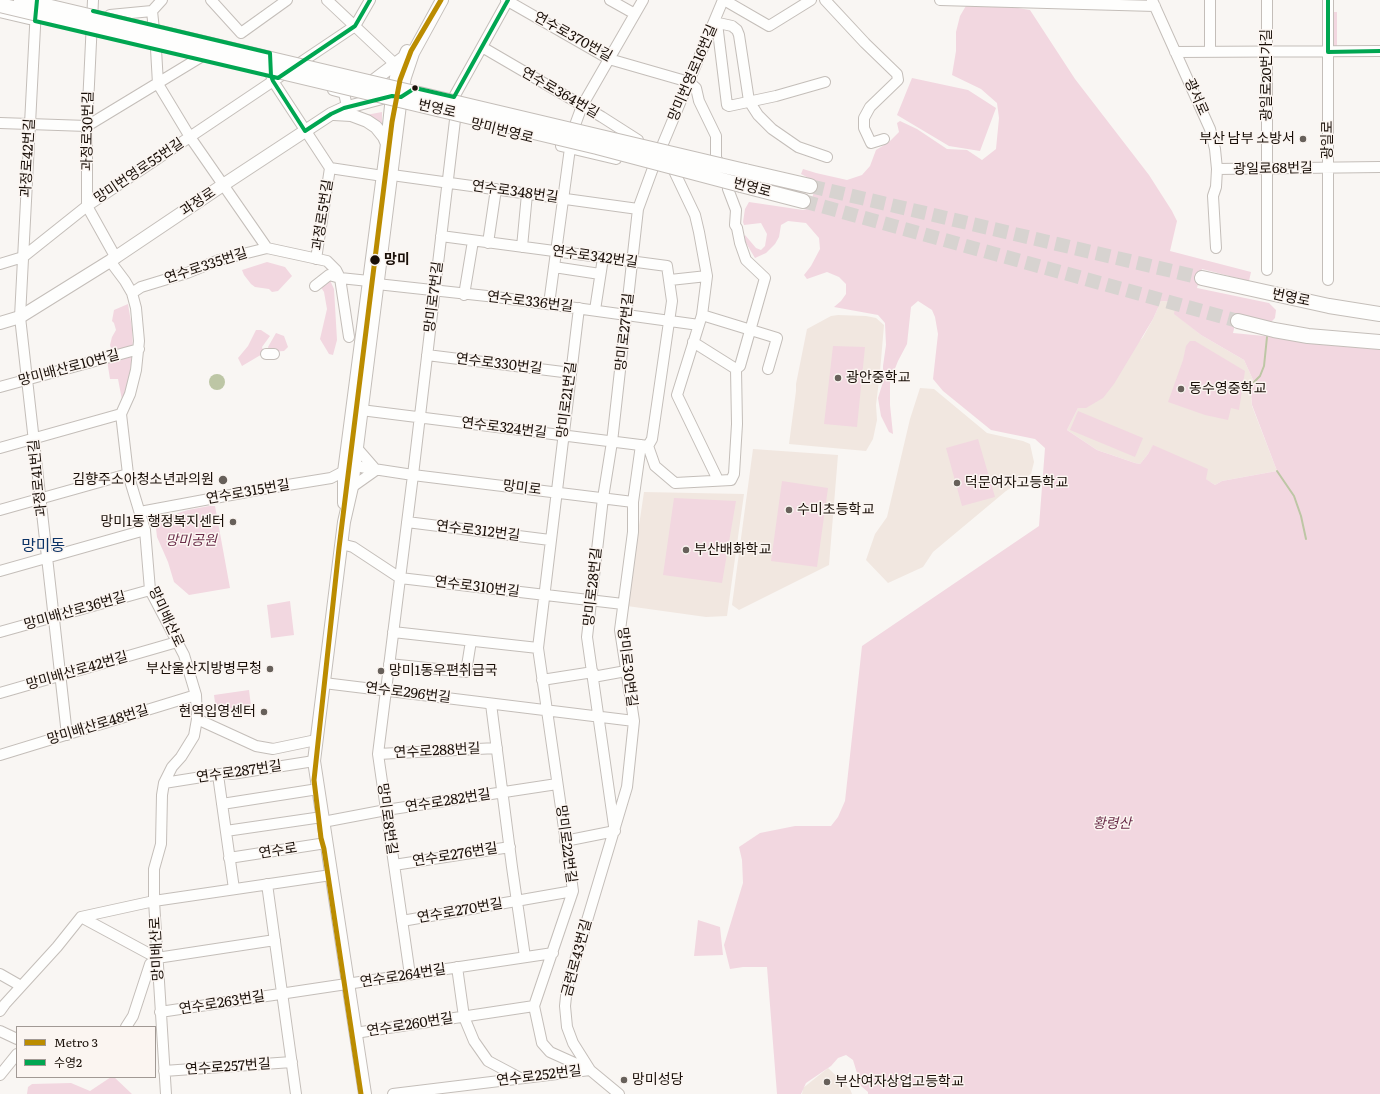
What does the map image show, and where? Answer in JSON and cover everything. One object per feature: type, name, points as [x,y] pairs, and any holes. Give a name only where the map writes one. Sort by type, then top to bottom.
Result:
[{"type":"highway","name":"번영로","points":[[21,0],[810,186]]},
{"type":"highway","name":"번영로","points":[[0,5],[597,147],[803,201]]},
{"type":"highway","name":"번영로","points":[[1202,278],[1316,304],[1380,314]]},
{"type":"highway","points":[[1238,321],[1274,330],[1308,336],[1380,342]]},
{"type":"main road","points":[[331,114],[399,60],[435,0]]},
{"type":"main road","points":[[387,176],[387,144],[397,97],[413,53],[442,0]]},
{"type":"main road","points":[[365,1094],[314,761],[344,522],[349,469],[397,97],[397,73],[399,60]]},
{"type":"main road","name":"과정로","points":[[0,323],[20,317],[113,260],[331,114],[359,103],[397,97]]},
{"type":"main road","points":[[331,114],[351,115],[367,121],[376,127],[384,137],[387,144]]},
{"type":"main road","points":[[344,522],[352,487],[349,469],[356,447],[361,410],[373,282]]},
{"type":"street","name":"과정로42번길","points":[[20,317],[36,0]]},
{"type":"street","points":[[46,0],[376,78]]},
{"type":"street","name":"과정로30번길","points":[[93,0],[87,126],[87,206],[113,260]]},
{"type":"street","points":[[110,15],[152,11],[162,0]]},
{"type":"street","points":[[211,0],[241,33]]},
{"type":"street","points":[[239,46],[241,33],[287,0]]},
{"type":"street","points":[[327,0],[355,26],[399,60]]},
{"type":"street","points":[[355,26],[370,0]]},
{"type":"street","points":[[454,97],[507,0]]},
{"type":"street","name":"연수로370번길","points":[[507,0],[609,59],[689,82]]},
{"type":"street","points":[[610,0],[635,14]]},
{"type":"street","points":[[576,126],[582,106],[643,0]]},
{"type":"street","points":[[724,0],[769,26],[811,0]]},
{"type":"street","name":"망미번영로16번길","points":[[662,146],[724,0]]},
{"type":"street","points":[[825,0],[865,43],[897,74],[898,80],[870,107],[864,118],[864,128],[871,143],[884,139]]},
{"type":"street","points":[[940,0],[1153,3]]},
{"type":"street","points":[[1210,0],[1210,52]]},
{"type":"street","name":"광일로20번가길","points":[[1267,0],[1267,270]]},
{"type":"street","name":"광일로","points":[[1328,0],[1328,280]]},
{"type":"street","name":"광서로","points":[[1153,3],[1210,128],[1215,149],[1217,169],[1216,187],[1213,196],[1216,248]]},
{"type":"street","points":[[152,11],[158,84],[190,137],[267,248]]},
{"type":"street","points":[[0,12],[274,78],[344,93],[346,102]]},
{"type":"street","points":[[825,82],[776,96],[749,101],[729,106],[727,105],[715,22],[732,26],[737,30],[749,101],[758,115],[772,129],[798,147],[827,157]]},
{"type":"street","name":"망미번영로55번길","points":[[0,264],[23,257],[87,206],[190,137],[274,78],[304,61],[355,26]]},
{"type":"street","points":[[0,123],[87,126],[225,43]]},
{"type":"street","name":"연수로364번길","points":[[482,47],[638,140]]},
{"type":"street","points":[[1175,52],[1380,51]]},
{"type":"street","points":[[270,53],[274,78]]},
{"type":"street","name":"과정로5번길","points":[[274,78],[305,131],[330,168],[316,259]]},
{"type":"street","name":"망미번영로","points":[[689,82],[696,88],[699,100],[716,136],[716,158],[719,163],[715,181],[710,182],[412,109],[397,97],[414,88],[716,158]]},
{"type":"street","name":"망미로7번길","points":[[413,475],[455,120]]},
{"type":"street","points":[[549,304],[570,148]]},
{"type":"street","name":"광일로68번길","points":[[1217,169],[1380,167]]},
{"type":"street","points":[[330,168],[387,176]]},
{"type":"street","name":"망미로27번길","points":[[603,498],[612,442],[638,209],[653,168]]},
{"type":"street","points":[[675,173],[695,215],[707,276],[702,315],[677,395],[718,480]]},
{"type":"street","name":"연수로348번길","points":[[387,176],[447,182],[638,209]]},
{"type":"street","points":[[488,243],[496,189]]},
{"type":"street","points":[[644,446],[655,466],[675,483],[731,480],[734,474],[737,424],[736,369],[740,366],[765,278],[746,260],[735,225],[736,210],[728,189]]},
{"type":"street","points":[[522,247],[527,194]]},
{"type":"street","name":"연수로342번길","points":[[441,236],[667,266],[670,280]]},
{"type":"street","points":[[464,294],[473,241]]},
{"type":"street","name":"연수로335번길","points":[[132,293],[141,287],[187,273],[219,260],[267,248],[327,261],[336,270],[340,278]]},
{"type":"street","points":[[595,310],[602,258]]},
{"type":"street","points":[[0,448],[121,414],[130,394],[135,376],[139,349],[136,308],[132,293],[113,260]]},
{"type":"street","points":[[554,267],[600,274]]},
{"type":"street","points":[[315,286],[329,275],[340,278],[373,282]]},
{"type":"street","points":[[633,502],[644,446],[652,439],[670,321],[672,301],[670,280],[707,276]]},
{"type":"street","points":[[340,278],[349,337]]},
{"type":"street","name":"연수로336번길","points":[[373,282],[595,310],[699,325]]},
{"type":"street","name":"망미로21번길","points":[[556,492],[579,308]]},
{"type":"street","points":[[702,315],[777,338],[768,368]]},
{"type":"street","name":"과정로41번길","points":[[20,317],[67,735]]},
{"type":"street","points":[[693,342],[736,369]]},
{"type":"street","name":"망미배산로10번길","points":[[0,387],[139,349]]},
{"type":"street","name":"연수로330번길","points":[[426,355],[571,373]]},
{"type":"street","name":"연수로324번길","points":[[361,410],[644,446]]},
{"type":"street","name":"망미배산로","points":[[121,414],[128,474],[145,530],[150,590],[184,655],[196,696],[197,720],[194,736],[181,757],[172,766],[164,783],[162,795],[161,844],[154,869],[157,958],[166,1094]]},
{"type":"street","points":[[352,487],[376,470],[356,447]]},
{"type":"street","name":"망미로","points":[[349,469],[376,470],[633,502]]},
{"type":"street","name":"연수로315번길","points":[[140,512],[331,478],[349,469]]},
{"type":"street","points":[[0,510],[128,474]]},
{"type":"street","name":"망미로8번길","points":[[410,975],[378,754],[413,475]]},
{"type":"street","name":"망미로22번길","points":[[534,1006],[573,891],[538,648],[556,492]]},
{"type":"street","name":"망미로28번길","points":[[603,498],[587,636],[615,831]]},
{"type":"street","name":"망미로30번길","points":[[615,831],[628,787],[634,721],[620,630],[633,532],[633,502]]},
{"type":"street","name":"연수로312번길","points":[[407,522],[550,540]]},
{"type":"street","points":[[0,571],[145,530]]},
{"type":"street","name":"연수로310번길","points":[[341,544],[353,547],[400,578],[623,604]]},
{"type":"street","name":"망미배산로36번길","points":[[0,632],[150,590]]},
{"type":"street","points":[[393,632],[538,648]]},
{"type":"street","points":[[389,664],[466,672],[471,641]]},
{"type":"street","name":"망미배산로42번길","points":[[0,693],[177,642]]},
{"type":"street","points":[[542,680],[626,671]]},
{"type":"street","name":"연수로296번길","points":[[324,683],[634,721]]},
{"type":"street","name":"망미배산로48번길","points":[[1,752],[67,735],[196,696]]},
{"type":"street","points":[[491,704],[502,792]]},
{"type":"street","points":[[197,720],[256,746],[273,749],[316,740]]},
{"type":"street","name":"연수로288번길","points":[[378,754],[497,748]]},
{"type":"street","name":"연수로287번길","points":[[164,783],[314,761]]},
{"type":"street","points":[[218,775],[234,889]]},
{"type":"street","name":"연수로282번길","points":[[322,819],[557,784]]},
{"type":"street","points":[[222,804],[318,789]]},
{"type":"street","name":"연수로282번길","points":[[502,792],[510,847]]},
{"type":"street","name":"연수로","points":[[226,831],[322,819]]},
{"type":"street","points":[[565,840],[615,831]]},
{"type":"street","name":"금련로43번길","points":[[615,831],[567,987],[565,1006],[567,1027],[573,1043],[590,1070],[619,1094]]},
{"type":"street","name":"연수로","points":[[229,858],[326,843]]},
{"type":"street","name":"연수로276번길","points":[[394,865],[510,847],[517,901]]},
{"type":"street","points":[[2,1006],[57,947],[81,917],[154,900],[331,875]]},
{"type":"street","name":"연수로263번길","points":[[267,884],[283,994]]},
{"type":"street","name":"연수로270번길","points":[[402,921],[573,891]]},
{"type":"street","name":"연수로270번길","points":[[517,901],[526,957]]},
{"type":"street","points":[[81,917],[157,958]]},
{"type":"street","points":[[127,1026],[133,1016],[150,964],[157,958],[275,940]]},
{"type":"street","name":"연수로264번길","points":[[348,984],[552,953]]},
{"type":"street","name":"연수로264번길","points":[[457,967],[464,1017]]},
{"type":"street","points":[[0,974],[21,986]]},
{"type":"street","name":"연수로263번길","points":[[160,1012],[348,984]]},
{"type":"street","points":[[283,994],[296,1094]]},
{"type":"street","points":[[534,1006],[542,1043],[550,1052],[590,1070]]},
{"type":"street","name":"연수로260번길","points":[[355,1033],[534,1006]]},
{"type":"street","name":"연수로260번길","points":[[464,1017],[474,1040],[488,1062],[520,1078]]},
{"type":"street","points":[[0,1031],[16,1039]]},
{"type":"street","points":[[0,1075],[16,1055]]},
{"type":"street","name":"연수로257번길","points":[[164,1071],[292,1062]]},
{"type":"street","name":"연수로252번길","points":[[393,1094],[590,1070]]},
{"type":"shaded area","name":"동수영중학교","points":[[1161,301],[1176,302],[1175,314],[1201,335],[1244,360],[1254,382],[1251,394],[1252,406],[1277,471],[1222,481],[1215,485],[1153,446],[1140,464],[1097,450],[1067,430],[1078,408],[1143,337]]},
{"type":"shaded area","name":"광안중학교","points":[[831,316],[866,316],[876,318],[884,325],[876,405],[877,420],[873,439],[866,451],[789,444],[796,384],[807,329]]},
{"type":"shaded area","points":[[214,374],[220,374],[225,379],[223,388],[220,390],[214,390],[209,385],[209,379]]},
{"type":"shaded area","name":"덕문여자고등학교","points":[[920,388],[934,389],[987,433],[1030,444],[1034,462],[1031,474],[1006,491],[933,552],[923,567],[888,583],[866,560],[875,534],[887,517],[910,419]]},
{"type":"shaded area","name":"수미초등학교","points":[[753,449],[838,455],[829,565],[739,610],[732,605]]},
{"type":"shaded area","name":"부산배화학교","points":[[644,492],[744,494],[727,616],[706,617],[627,606]]},
{"type":"shaded area","name":"부산여자상업고등학교","points":[[828,1068],[850,1089],[852,1094],[802,1094],[803,1088]]},
{"type":"green space","name":"황령산","points":[[967,4],[1012,7],[1030,10],[1075,79],[1149,175],[1172,211],[1177,221],[1170,251],[1251,272],[1249,281],[1202,269],[1197,288],[1269,303],[1276,310],[1275,318],[1270,323],[1237,316],[1233,333],[1380,347],[1380,1094],[868,1094],[868,1092],[861,1086],[853,1060],[846,1055],[838,1058],[831,1066],[806,1083],[801,1094],[777,1094],[767,967],[743,967],[730,969],[724,945],[743,883],[742,860],[739,847],[760,833],[795,826],[831,826],[838,817],[845,801],[862,646],[1039,526],[1045,448],[1035,439],[991,430],[943,391],[933,379],[938,334],[935,317],[932,310],[918,301],[911,307],[907,344],[890,381],[890,405],[893,434],[889,432],[881,416],[878,398],[883,382],[883,366],[886,345],[885,323],[878,315],[834,307],[846,294],[846,284],[839,277],[827,272],[807,279],[804,275],[811,266],[820,249],[819,238],[806,223],[788,221],[781,225],[779,237],[775,244],[766,253],[755,258],[743,238],[745,235],[756,248],[761,250],[765,246],[767,234],[761,223],[744,225],[745,209],[749,202],[803,210],[810,208],[816,182],[801,174],[803,169],[847,180],[862,175],[870,166],[876,150],[889,142],[899,132],[897,123],[900,121],[917,129],[947,149],[967,150],[982,160],[996,149],[999,118],[997,103],[981,89],[952,75],[956,51],[956,32],[960,16]],"holes":[[[1161,301],[1176,302],[1174,314],[1201,335],[1244,360],[1254,382],[1251,394],[1252,405],[1277,471],[1222,481],[1215,485],[1206,479],[1208,469],[1153,445],[1140,464],[1097,450],[1067,430],[1078,408],[1086,408],[1103,398],[1114,384],[1153,319]]]},
{"type":"green space","points":[[1328,12],[1337,12],[1337,46],[1328,45]]},
{"type":"green space","points":[[912,78],[968,90],[996,108],[980,151],[949,146],[897,115]]},
{"type":"green space","points":[[382,112],[381,126],[366,115]]},
{"type":"green space","points":[[267,262],[285,267],[292,276],[278,291],[272,292],[269,289],[255,287],[244,275],[242,270]]},
{"type":"green space","points":[[329,278],[334,289],[337,340],[333,355],[329,354],[320,339],[327,309],[324,292],[320,286]]},
{"type":"green space","points":[[128,304],[132,328],[133,348],[115,353],[112,351],[110,345],[116,330],[112,321],[114,310]]},
{"type":"green space","points":[[256,330],[261,330],[270,336],[262,347],[264,353],[242,366],[238,358],[248,346]]},
{"type":"green space","points":[[276,333],[284,336],[288,347],[284,351],[269,352],[268,347]]},
{"type":"green space","points":[[1190,341],[1195,341],[1245,371],[1239,410],[1231,408],[1228,420],[1205,415],[1168,402],[1183,360],[1186,346]]},
{"type":"green space","points":[[833,346],[865,347],[857,427],[824,424]]},
{"type":"green space","points":[[132,356],[129,382],[122,400],[118,379],[110,379],[107,360]]},
{"type":"green space","points":[[1078,411],[1143,438],[1135,457],[1070,430]]},
{"type":"green space","points":[[978,439],[995,497],[962,506],[946,448]]},
{"type":"green space","points":[[782,481],[828,488],[817,567],[771,561]]},
{"type":"green space","points":[[674,498],[736,501],[722,583],[663,575]]},
{"type":"green space","name":"망미공원","points":[[215,506],[230,588],[189,595],[174,582],[168,562],[157,537],[155,520],[188,510]]},
{"type":"green space","points":[[290,601],[294,635],[271,638],[267,605]]},
{"type":"green space","points":[[249,690],[251,706],[216,710],[214,695]]},
{"type":"green space","points":[[698,920],[720,927],[723,955],[694,956]]},
{"type":"green space","points":[[110,1078],[115,1078],[132,1094],[27,1094],[28,1087],[32,1084],[71,1083],[90,1091]]},
{"type":"waterway","points":[[1254,382],[1260,376],[1264,366],[1267,337]]},
{"type":"waterway","points":[[1277,471],[1294,496],[1301,516],[1306,539]]},
{"type":"tunnel","points":[[810,186],[1202,278]]},
{"type":"tunnel","points":[[803,201],[1238,321]]},
{"type":"metro line","name":"3","points":[[361,1094],[324,849],[321,838],[314,780],[339,548],[392,122],[400,80],[411,51],[441,0]]},
{"type":"transit line","name":"수영2","points":[[37,0],[35,21],[278,78],[355,26],[370,0]]},
{"type":"transit line","name":"수영2","points":[[93,11],[270,53],[271,76],[273,81],[305,131],[331,114],[344,108],[392,96],[401,97],[415,88],[454,97],[508,0]]},
{"type":"transit line","name":"수영2","points":[[1328,0],[1328,52],[1380,51]]},
{"type":"place","name":"부산 남부 소방서","points":[[1303,139]]},
{"type":"place","name":"망미","points":[[375,260]]},
{"type":"place","name":"광안중학교","points":[[838,378]]},
{"type":"place","name":"동수영중학교","points":[[1181,389]]},
{"type":"place","name":"김향주소아청소년과의원","points":[[223,480]]},
{"type":"place","name":"덕문여자고등학교","points":[[957,483]]},
{"type":"place","name":"수미초등학교","points":[[789,510]]},
{"type":"place","name":"망미1동 행정복지센터","points":[[233,522]]},
{"type":"place","name":"부산배화학교","points":[[686,550]]},
{"type":"place","name":"부산울산지방병무청","points":[[270,669]]},
{"type":"place","name":"망미1동우편취급국","points":[[381,671]]},
{"type":"place","name":"현역입영센터","points":[[264,712]]},
{"type":"place","name":"망미성당","points":[[624,1080]]},
{"type":"place","name":"부산여자상업고등학교","points":[[827,1082]]},
{"type":"district","name":"망미동","points":[[43,546]]}]
